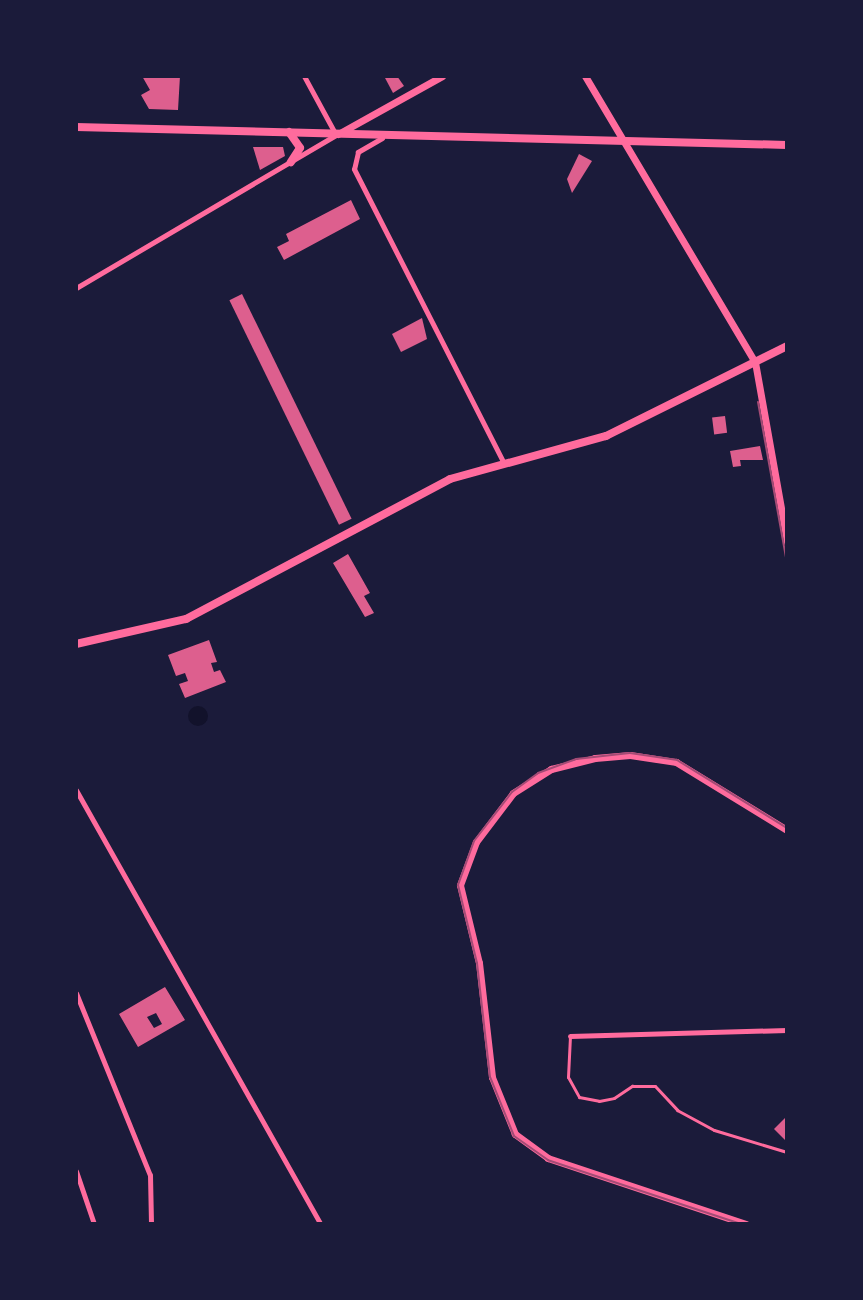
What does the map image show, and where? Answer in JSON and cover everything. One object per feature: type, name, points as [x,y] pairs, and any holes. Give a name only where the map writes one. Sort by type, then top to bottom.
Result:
[{"type":"main road","points":[[76,127],[289,132],[382,138],[787,145]]},
{"type":"main road","points":[[289,132],[300,148],[291,162]]},
{"type":"main road","points":[[76,644],[186,619],[424,492],[503,462],[606,436],[787,346]]},
{"type":"street","points":[[304,76],[336,135]]},
{"type":"street","points":[[76,288],[442,76]]},
{"type":"street","points":[[585,76],[755,362],[784,506],[787,542]]},
{"type":"street","points":[[382,138],[358,152],[354,169],[503,462]]},
{"type":"street","points":[[746,1224],[559,1163],[531,1150],[515,1134],[492,1077],[479,963],[460,885],[476,842],[513,793],[551,769],[595,758],[630,755],[676,762],[787,830]]},
{"type":"street","points":[[76,790],[321,1224]]},
{"type":"street","points":[[76,993],[150,1175],[151,1224]]},
{"type":"street","points":[[570,1036],[787,1030]]},
{"type":"street","points":[[76,1171],[94,1224]]},
{"type":"lane","points":[[570,1036],[568,1077],[579,1097],[599,1101],[614,1098],[632,1086],[655,1086],[677,1110],[714,1130],[787,1152]]},
{"type":"shaded area","points":[[198,706],[205,709],[208,716],[205,723],[198,726],[191,723],[188,716],[191,709]]},
{"type":"building","points":[[142,76],[180,76],[178,110],[149,109],[141,95],[150,90]]},
{"type":"building","points":[[384,76],[397,76],[404,86],[393,93]]},
{"type":"building","points":[[253,147],[283,147],[285,156],[260,170]]},
{"type":"building","points":[[579,154],[592,161],[572,193],[567,179]]},
{"type":"building","points":[[351,200],[360,219],[284,260],[277,247],[289,241],[286,234]]},
{"type":"building","points":[[242,294],[352,519],[339,525],[229,300]]},
{"type":"building","points":[[422,318],[427,339],[401,352],[392,334]]},
{"type":"building","points":[[725,416],[727,433],[714,434],[712,418]]},
{"type":"building","points":[[760,446],[763,460],[740,460],[741,466],[733,467],[730,451]]},
{"type":"building","points":[[348,554],[370,593],[364,596],[374,613],[365,617],[333,563]]},
{"type":"building","points":[[209,640],[217,662],[211,663],[214,672],[220,670],[226,682],[185,698],[179,684],[188,681],[185,673],[176,676],[168,655]]},
{"type":"building","points":[[165,987],[185,1020],[138,1047],[119,1014]],"holes":[[[156,1013],[162,1024],[154,1028],[147,1017]]]},
{"type":"building","points":[[787,1116],[787,1142],[774,1129]]},
{"type":"tram line","points":[[758,402],[787,563]]},
{"type":"tram line","points":[[741,1224],[548,1160],[514,1136],[490,1077],[477,963],[458,885],[474,841],[512,792],[538,773],[576,759],[630,753],[677,760],[787,828]]}]
